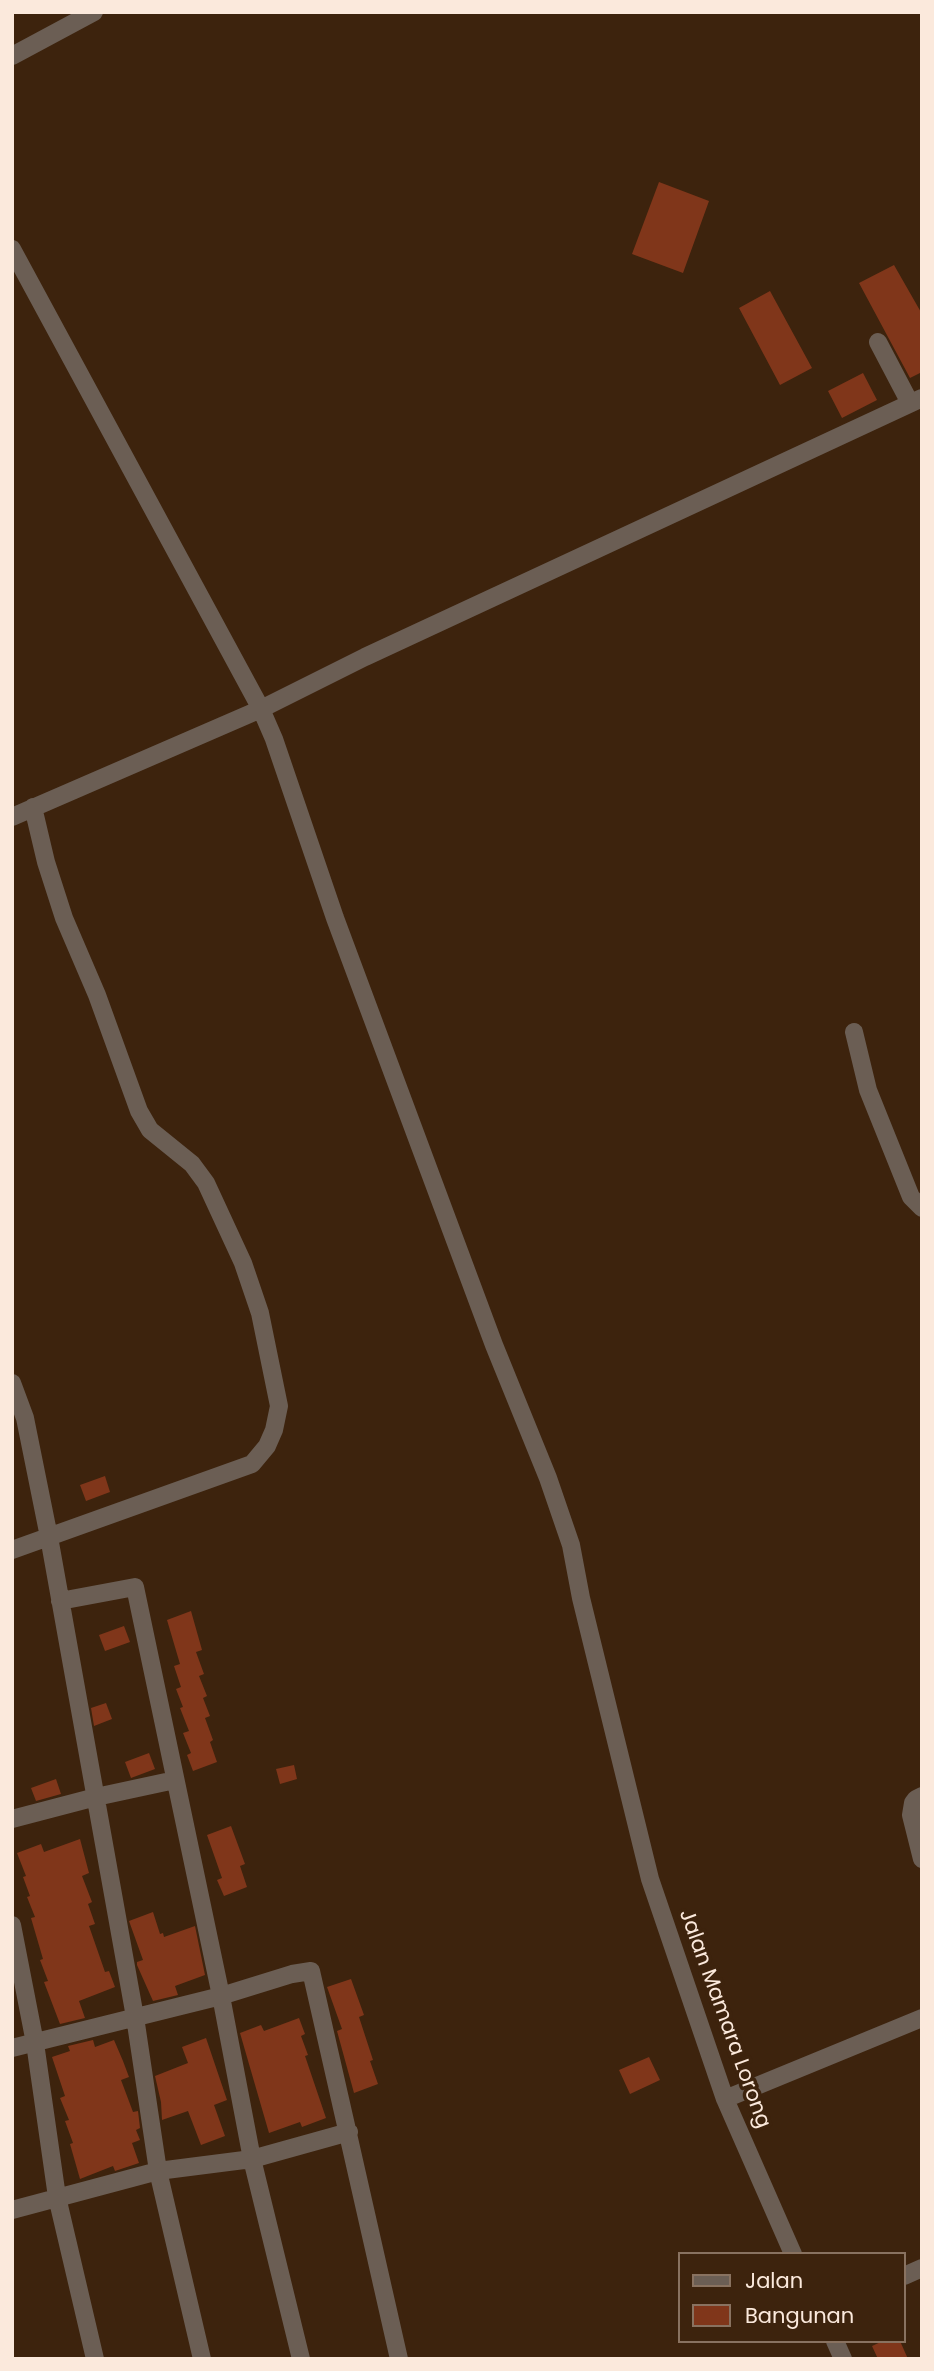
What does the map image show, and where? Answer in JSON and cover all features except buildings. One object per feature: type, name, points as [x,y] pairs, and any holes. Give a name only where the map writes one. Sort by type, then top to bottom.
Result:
[{"type":"street","points":[[12,55],[94,12]]},
{"type":"street","name":"Jalan Mamara Lorong","points":[[12,248],[261,709],[274,739],[335,918],[571,1545],[581,1598],[650,1879],[725,2099],[792,2252]]},
{"type":"street","points":[[12,817],[261,709],[365,657],[916,400],[878,342]]},
{"type":"street","points":[[12,1550],[252,1464],[267,1446],[274,1430],[279,1406],[260,1313],[243,1263],[206,1183],[192,1164],[150,1130],[139,1111],[97,995],[64,918],[46,862],[33,807]]},
{"type":"street","points":[[854,1032],[868,1090],[911,1197],[922,1208]]},
{"type":"street","points":[[12,1383],[24,1418],[49,1537],[135,2017],[158,2171],[202,2359]]},
{"type":"street","points":[[60,1601],[135,1587],[221,1996],[252,2159],[301,2359]]},
{"type":"street","points":[[12,1819],[176,1780]]},
{"type":"street","points":[[922,1796],[913,1803],[911,1815],[922,1859]]},
{"type":"street","points":[[12,1925],[35,2043],[57,2197],[95,2359]]},
{"type":"street","points":[[12,2048],[221,1996],[311,1970],[399,2359]]},
{"type":"street","points":[[725,2099],[922,2018]]},
{"type":"street","points":[[12,2210],[158,2171],[252,2159],[349,2132]]},
{"type":"street","points":[[906,2275],[922,2268]]},
{"type":"street","points":[[836,2343],[843,2359]]}]
